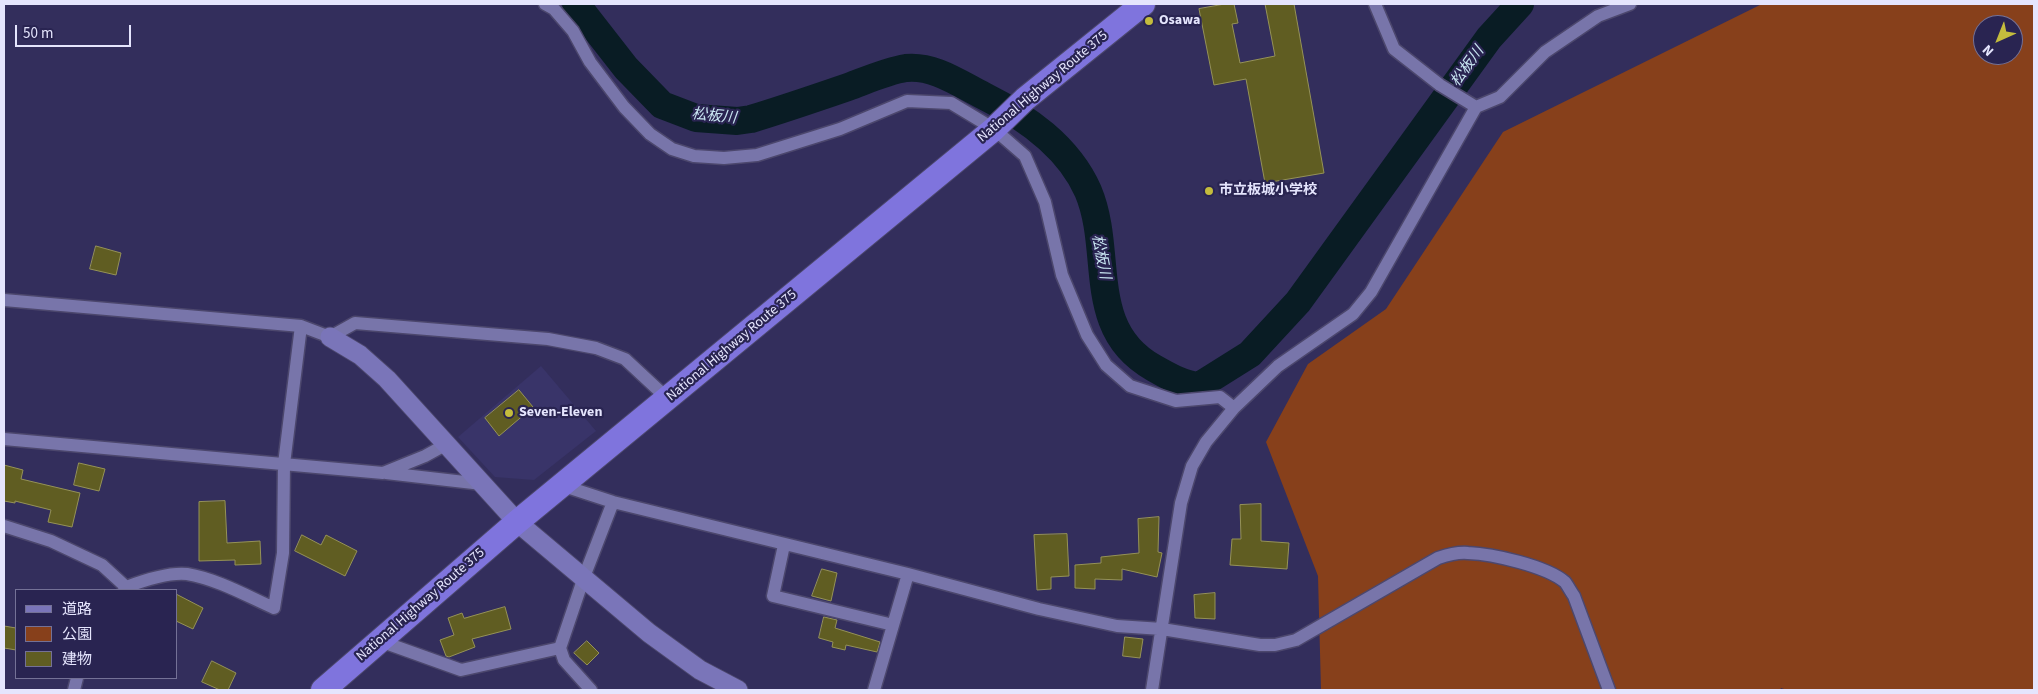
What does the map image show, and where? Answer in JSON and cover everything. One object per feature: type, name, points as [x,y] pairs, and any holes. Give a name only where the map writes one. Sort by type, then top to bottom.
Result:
[{"type":"highway","name":"National Highway Route 375","points":[[323,690],[517,522],[564,486],[998,124],[1025,99],[1143,4]]},
{"type":"street","points":[[545,4],[554,9],[573,31],[590,62],[624,107],[650,134],[672,149],[694,156],[724,158],[757,154],[840,129],[907,101],[951,102],[998,124],[1026,156],[1045,202],[1062,275],[1087,335],[1106,365],[1130,386],[1176,401],[1220,397],[1234,408]]},
{"type":"street","points":[[1375,4],[1394,49],[1440,84],[1476,106]]},
{"type":"street","points":[[1152,690],[1181,503],[1192,466],[1206,442],[1234,408],[1278,366],[1353,314],[1365,300],[1476,106],[1500,97],[1546,52],[1598,16],[1630,4]]},
{"type":"street","points":[[4,300],[301,326],[330,337],[360,355],[387,379],[517,522],[657,638],[700,670],[738,690]]},
{"type":"street","points":[[330,337],[355,323],[558,340],[596,348],[625,359],[668,399]]},
{"type":"street","points":[[4,526],[50,541],[102,565],[125,589],[146,579],[186,574],[231,588],[274,608],[283,553],[284,464],[301,326]]},
{"type":"street","points":[[4,440],[384,473],[482,484]]},
{"type":"street","points":[[384,473],[426,456],[445,445]]},
{"type":"street","points":[[564,486],[613,502],[908,574],[1040,609],[1117,626],[1162,630],[1260,645],[1276,645],[1296,640],[1438,558],[1450,554],[1468,553],[1522,563],[1565,583],[1574,596],[1610,690]]},
{"type":"street","points":[[591,690],[564,660],[560,648],[584,577],[613,502]]},
{"type":"street","points":[[784,545],[774,596],[893,625]]},
{"type":"street","points":[[874,690],[908,574]]},
{"type":"street","points":[[380,641],[461,670],[560,648]]},
{"type":"shaded area","points":[[541,366],[596,431],[534,480],[495,477],[458,437]]},
{"type":"green space","points":[[1762,4],[2034,4],[2034,690],[1787,690],[1781,688],[1780,690],[1321,690],[1318,576],[1266,442],[1308,364],[1386,309],[1503,132]]},
{"type":"building","points":[[1234,4],[1238,23],[1232,24],[1240,63],[1275,56],[1265,4],[1294,4],[1324,173],[1265,183],[1246,79],[1214,85],[1199,9]]},
{"type":"building","points":[[96,246],[121,253],[116,275],[90,269]]},
{"type":"building","name":"Seven-Eleven","points":[[519,390],[533,407],[499,436],[485,418]]},
{"type":"building","points":[[79,463],[105,469],[99,491],[74,485]]},
{"type":"building","points":[[4,465],[23,470],[21,479],[80,493],[72,527],[48,522],[51,510],[15,501],[15,503],[4,501]]},
{"type":"building","points":[[225,501],[227,543],[260,541],[261,564],[235,565],[235,560],[199,561],[199,502]]},
{"type":"building","points":[[1261,504],[1261,541],[1289,543],[1287,569],[1230,565],[1232,539],[1241,539],[1240,505]]},
{"type":"building","points":[[1159,517],[1158,552],[1162,553],[1157,577],[1122,569],[1122,580],[1095,579],[1095,589],[1075,588],[1075,565],[1101,563],[1101,557],[1139,553],[1138,519]]},
{"type":"building","points":[[1067,534],[1069,576],[1051,577],[1051,589],[1037,590],[1034,535]]},
{"type":"building","points":[[302,535],[321,545],[326,535],[357,551],[345,576],[295,551]]},
{"type":"building","points":[[822,569],[837,573],[831,601],[812,596]]},
{"type":"building","points":[[1215,593],[1215,619],[1195,618],[1194,595]]},
{"type":"building","points":[[178,595],[203,608],[193,629],[178,622]]},
{"type":"building","points":[[505,607],[511,629],[472,639],[475,647],[449,657],[446,656],[440,640],[454,635],[448,618],[462,613],[464,618]]},
{"type":"building","points":[[824,617],[837,620],[835,628],[880,642],[877,652],[846,645],[845,650],[832,647],[833,642],[819,638]]},
{"type":"building","points":[[4,626],[15,628],[15,650],[4,648]]},
{"type":"building","points":[[1125,637],[1143,639],[1140,658],[1123,656]]},
{"type":"building","points":[[587,641],[599,653],[587,665],[574,653]]},
{"type":"building","points":[[212,661],[236,673],[228,690],[220,690],[202,682]]},
{"type":"waterway","name":"松板川","points":[[576,4],[626,68],[662,105],[696,118],[737,121],[751,119],[884,73],[906,68],[927,69],[937,72],[1015,113],[1044,134],[1057,147],[1080,175],[1088,191],[1099,239],[1104,288],[1109,311],[1118,332],[1132,352],[1154,368],[1181,382],[1199,386],[1250,354],[1298,302],[1489,38],[1520,4]]},
{"type":"place","name":"Osawa","points":[[1149,21]]},
{"type":"place","name":"市立板城小学校","points":[[1209,191]]},
{"type":"place","name":"Seven-Eleven","points":[[509,413]]}]
